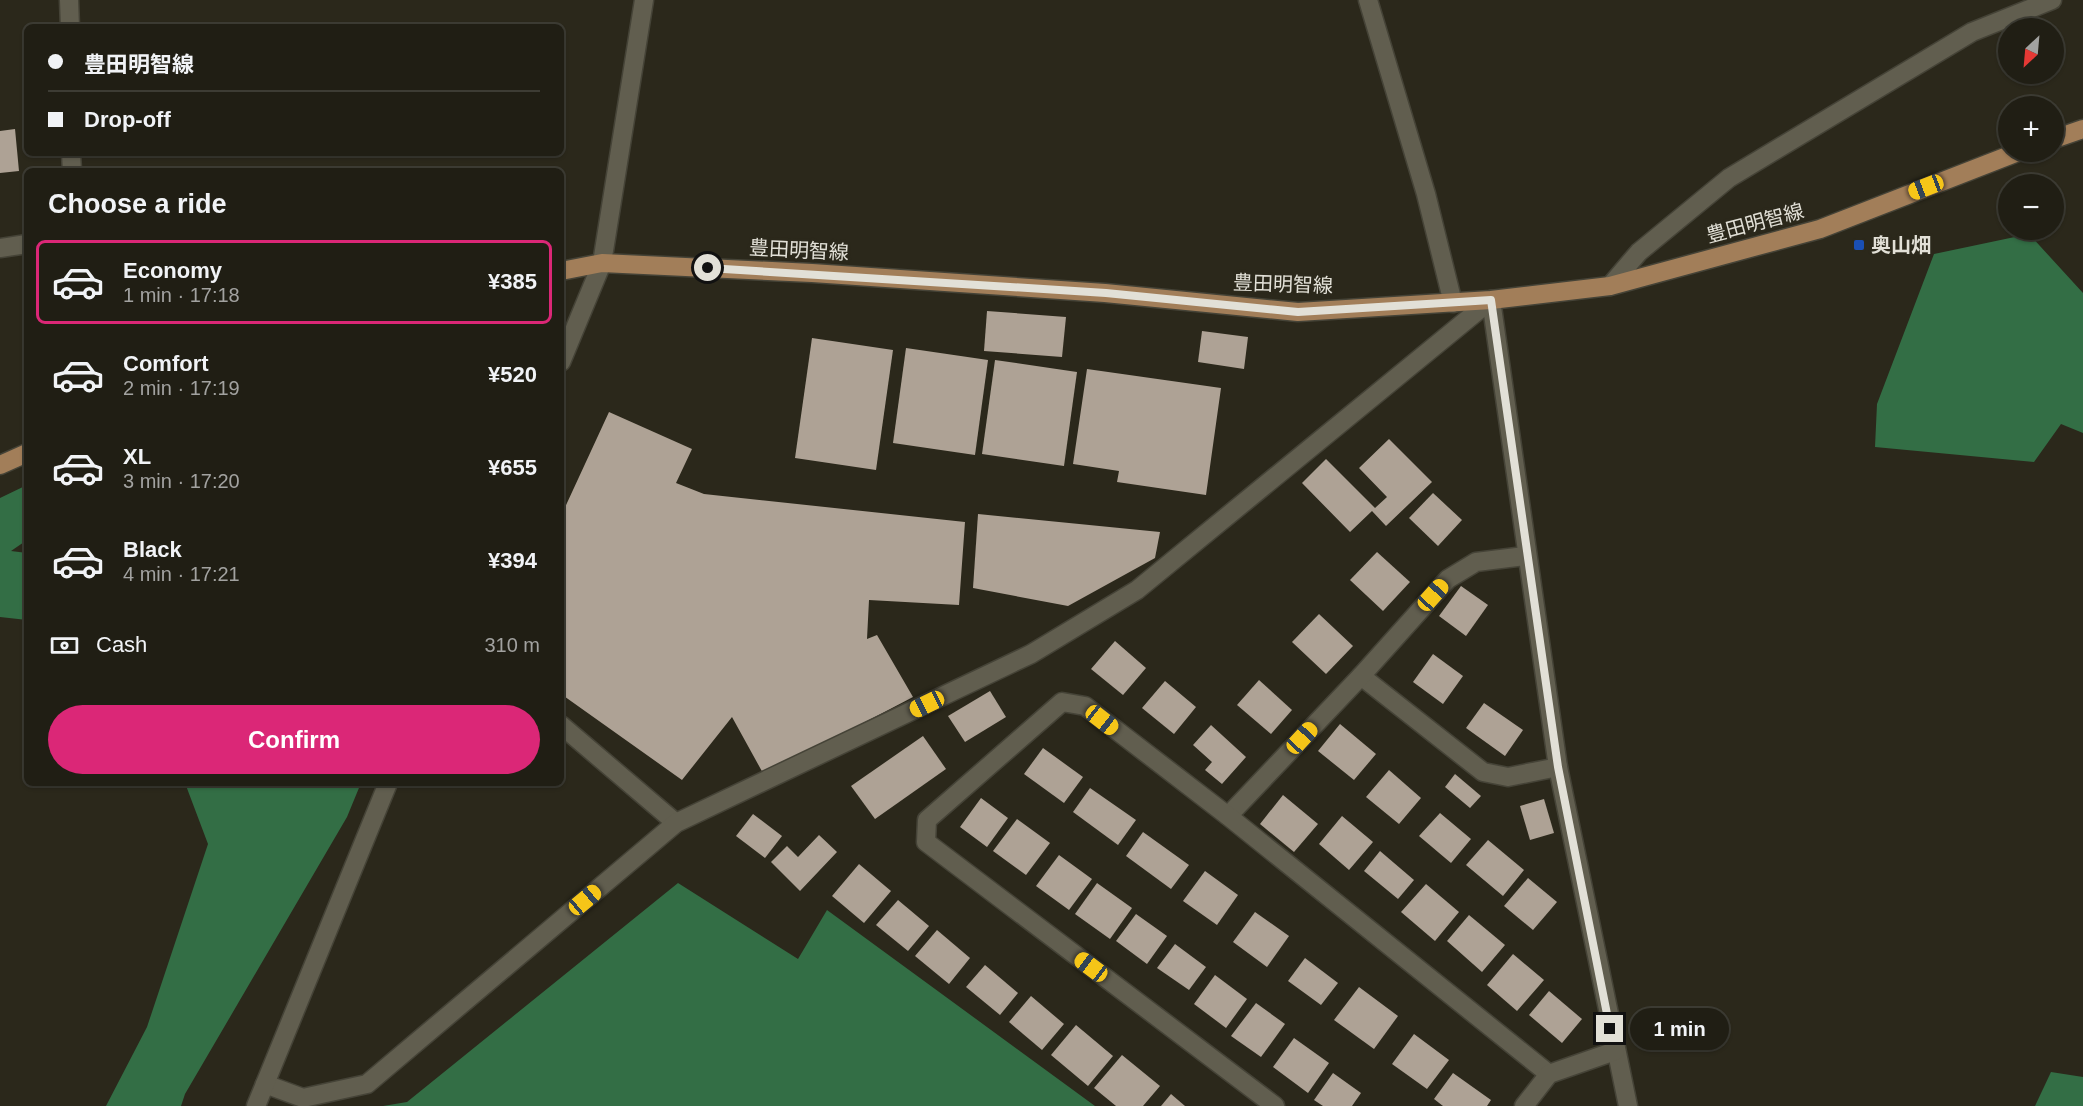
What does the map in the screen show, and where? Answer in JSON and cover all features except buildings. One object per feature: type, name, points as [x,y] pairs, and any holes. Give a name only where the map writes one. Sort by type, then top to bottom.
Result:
[{"type":"main road","points":[[2064,136],[2083,129]]},
{"type":"main road","name":"豊田明智線","points":[[564,270],[602,263],[812,273],[1106,293],[1298,312],[1453,303],[1610,286],[1820,229],[1998,160]]},
{"type":"main road","points":[[0,465],[24,454]]},
{"type":"street","points":[[69,0],[69,24]]},
{"type":"street","points":[[564,355],[602,263],[644,0]]},
{"type":"street","points":[[1368,0],[1426,194],[1453,303]]},
{"type":"street","points":[[1610,286],[1639,252],[1729,178],[1972,32],[2052,0]]},
{"type":"street","points":[[0,248],[24,244]]},
{"type":"street","points":[[1491,300],[1558,767],[1628,1106]]},
{"type":"street","points":[[265,1084],[303,1098],[367,1084],[676,823],[1031,654],[1137,590],[1491,300]]},
{"type":"street","points":[[1228,816],[1361,676],[1448,579],[1476,562],[1526,556]]},
{"type":"street","points":[[1361,676],[1483,772],[1508,777],[1558,767]]},
{"type":"street","points":[[1275,1106],[926,842],[927,820],[1062,702],[1085,706],[1228,816],[1549,1074]]},
{"type":"street","points":[[564,728],[676,823]]},
{"type":"street","points":[[256,1106],[387,786]]},
{"type":"street","points":[[1524,1106],[1549,1074],[1615,1051]]},
{"type":"green space","points":[[2000,240],[2034,240],[2083,293],[2083,433],[2061,424],[2034,462],[1875,447],[1877,404],[1934,254]]},
{"type":"green space","points":[[24,486],[24,542],[11,551],[24,553],[24,620],[0,617],[0,498]]},
{"type":"green space","points":[[186,786],[360,786],[347,817],[185,1094],[181,1106],[106,1106],[147,1027],[208,844]]},
{"type":"green space","points":[[678,883],[798,959],[827,910],[1095,1106],[383,1106],[407,1102]]},
{"type":"green space","points":[[2051,1072],[2083,1077],[2083,1106],[2035,1106]]},
{"type":"place","name":"奥山畑","points":[[1859,245]]},
{"type":"route","points":[[708,268],[1106,293],[1298,312],[1491,300],[1558,767],[1610,1029]]}]
